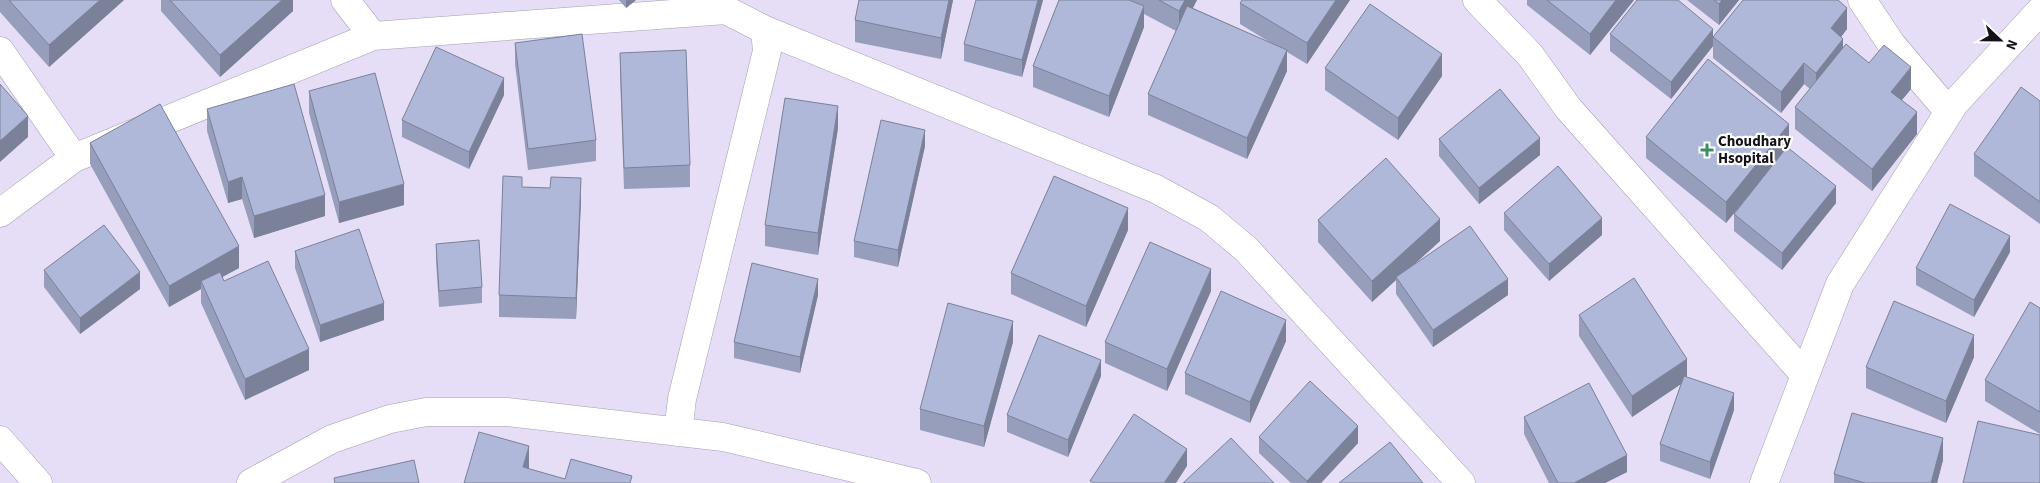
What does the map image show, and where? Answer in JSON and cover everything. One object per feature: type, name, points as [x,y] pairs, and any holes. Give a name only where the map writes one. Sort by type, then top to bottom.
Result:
[{"type":"street","points":[[345,0],[373,36]]},
{"type":"street","points":[[1477,0],[1530,55],[1568,108],[1805,375]]},
{"type":"street","points":[[1862,0],[1892,45],[1949,112]]},
{"type":"street","points":[[0,213],[74,158],[373,36],[721,5],[765,30],[1156,189],[1209,218],[1246,248],[1461,483]]},
{"type":"street","points":[[1764,483],[1840,284],[1949,112],[2040,11]]},
{"type":"street","points":[[678,432],[682,399],[767,51],[765,30]]},
{"type":"street","points":[[0,51],[74,158]]},
{"type":"street","points":[[250,483],[332,439],[390,419],[426,412],[507,412],[723,437],[918,483]]},
{"type":"street","points":[[0,440],[38,483]]},
{"type":"building","points":[[9,0],[100,0],[49,45]]},
{"type":"building","points":[[170,0],[282,0],[220,55]]},
{"type":"building","points":[[859,0],[949,0],[941,38],[855,20]]},
{"type":"building","points":[[976,0],[1038,0],[1022,60],[964,44]]},
{"type":"building","points":[[1059,0],[1129,0],[1144,6],[1109,96],[1033,66]]},
{"type":"building","points":[[1159,0],[1185,0],[1179,11]]},
{"type":"building","points":[[1242,0],[1336,0],[1307,43],[1240,3]]},
{"type":"building","points":[[1547,0],[1616,0],[1590,34]]},
{"type":"building","points":[[1637,0],[1678,0],[1713,29],[1671,82],[1610,34]]},
{"type":"building","points":[[1714,0],[1722,0],[1719,4]]},
{"type":"building","points":[[1743,0],[1838,0],[1847,8],[1831,28],[1843,39],[1816,73],[1804,63],[1781,92],[1713,37]]},
{"type":"building","points":[[1370,4],[1442,54],[1398,118],[1325,68]]},
{"type":"building","points":[[1187,6],[1287,50],[1247,138],[1148,94]]},
{"type":"building","points":[[582,34],[596,140],[528,149],[515,43]]},
{"type":"building","points":[[1846,44],[1869,63],[1884,45],[1911,67],[1891,92],[1917,112],[1872,169],[1795,107]]},
{"type":"building","points":[[436,47],[504,78],[469,152],[402,120]]},
{"type":"building","points":[[686,50],[690,165],[624,168],[620,53]]},
{"type":"building","points":[[1708,59],[1789,124],[1726,202],[1646,137]]},
{"type":"building","points":[[375,73],[404,184],[339,202],[309,91]]},
{"type":"building","points":[[0,84],[28,116],[0,141]]},
{"type":"building","points":[[294,84],[325,195],[254,216],[242,177],[228,182],[207,109]]},
{"type":"building","points":[[2021,87],[2040,101],[2040,202],[1974,154]]},
{"type":"building","points":[[1500,89],[1540,138],[1479,188],[1439,139]]},
{"type":"building","points":[[785,98],[838,106],[818,233],[765,225]]},
{"type":"building","points":[[160,104],[239,246],[169,286],[90,143]]},
{"type":"building","points":[[881,120],[925,130],[898,250],[854,241]]},
{"type":"building","points":[[1787,147],[1836,186],[1782,253],[1734,214]]},
{"type":"building","points":[[1386,158],[1440,219],[1372,281],[1318,220]]},
{"type":"building","points":[[1558,166],[1602,218],[1549,264],[1504,213]]},
{"type":"building","points":[[503,176],[522,177],[522,187],[550,188],[551,177],[581,178],[576,298],[499,295]]},
{"type":"building","points":[[1054,176],[1128,208],[1086,306],[1011,273]]},
{"type":"building","points":[[1950,204],[2010,236],[1974,300],[1916,268]]},
{"type":"building","points":[[104,225],[140,272],[80,318],[44,270]]},
{"type":"building","points":[[1470,226],[1508,279],[1433,330],[1396,277]]},
{"type":"building","points":[[359,229],[384,303],[320,325],[295,251]]},
{"type":"building","points":[[479,240],[482,287],[439,291],[436,244]]},
{"type":"building","points":[[1150,242],[1211,269],[1167,369],[1105,342]]},
{"type":"building","points":[[268,261],[309,349],[245,379],[201,281],[220,272],[224,281]]},
{"type":"building","points":[[752,263],[818,279],[800,357],[734,342]]},
{"type":"building","points":[[1634,278],[1687,359],[1632,396],[1579,315]]},
{"type":"building","points":[[1221,291],[1286,320],[1250,402],[1185,373]]},
{"type":"building","points":[[1894,301],[1974,335],[1946,401],[1866,367]]},
{"type":"building","points":[[2030,302],[2040,308],[2040,412],[1985,380]]},
{"type":"building","points":[[948,303],[1013,321],[984,426],[920,409]]},
{"type":"building","points":[[1039,335],[1101,360],[1068,440],[1007,415]]},
{"type":"building","points":[[1684,376],[1734,393],[1710,462],[1660,444]]},
{"type":"building","points":[[1310,381],[1358,426],[1307,481],[1259,437]]},
{"type":"building","points":[[1589,383],[1627,455],[1574,483],[1558,483],[1524,417]]},
{"type":"building","points":[[1852,413],[1943,438],[1931,483],[1865,483],[1834,474]]},
{"type":"building","points":[[1134,414],[1187,449],[1164,483],[1094,483],[1090,481]]},
{"type":"building","points":[[1978,421],[2040,435],[2040,483],[1963,483]]},
{"type":"building","points":[[479,432],[529,446],[523,467],[565,479],[571,459],[632,476],[630,483],[464,483]]},
{"type":"building","points":[[1231,438],[1274,483],[1183,483]]},
{"type":"building","points":[[1390,442],[1423,483],[1339,483]]},
{"type":"building","points":[[414,460],[419,483],[335,483],[334,478]]},
{"type":"place","name":"Choudhary Hsopital","points":[[1707,150]]}]
